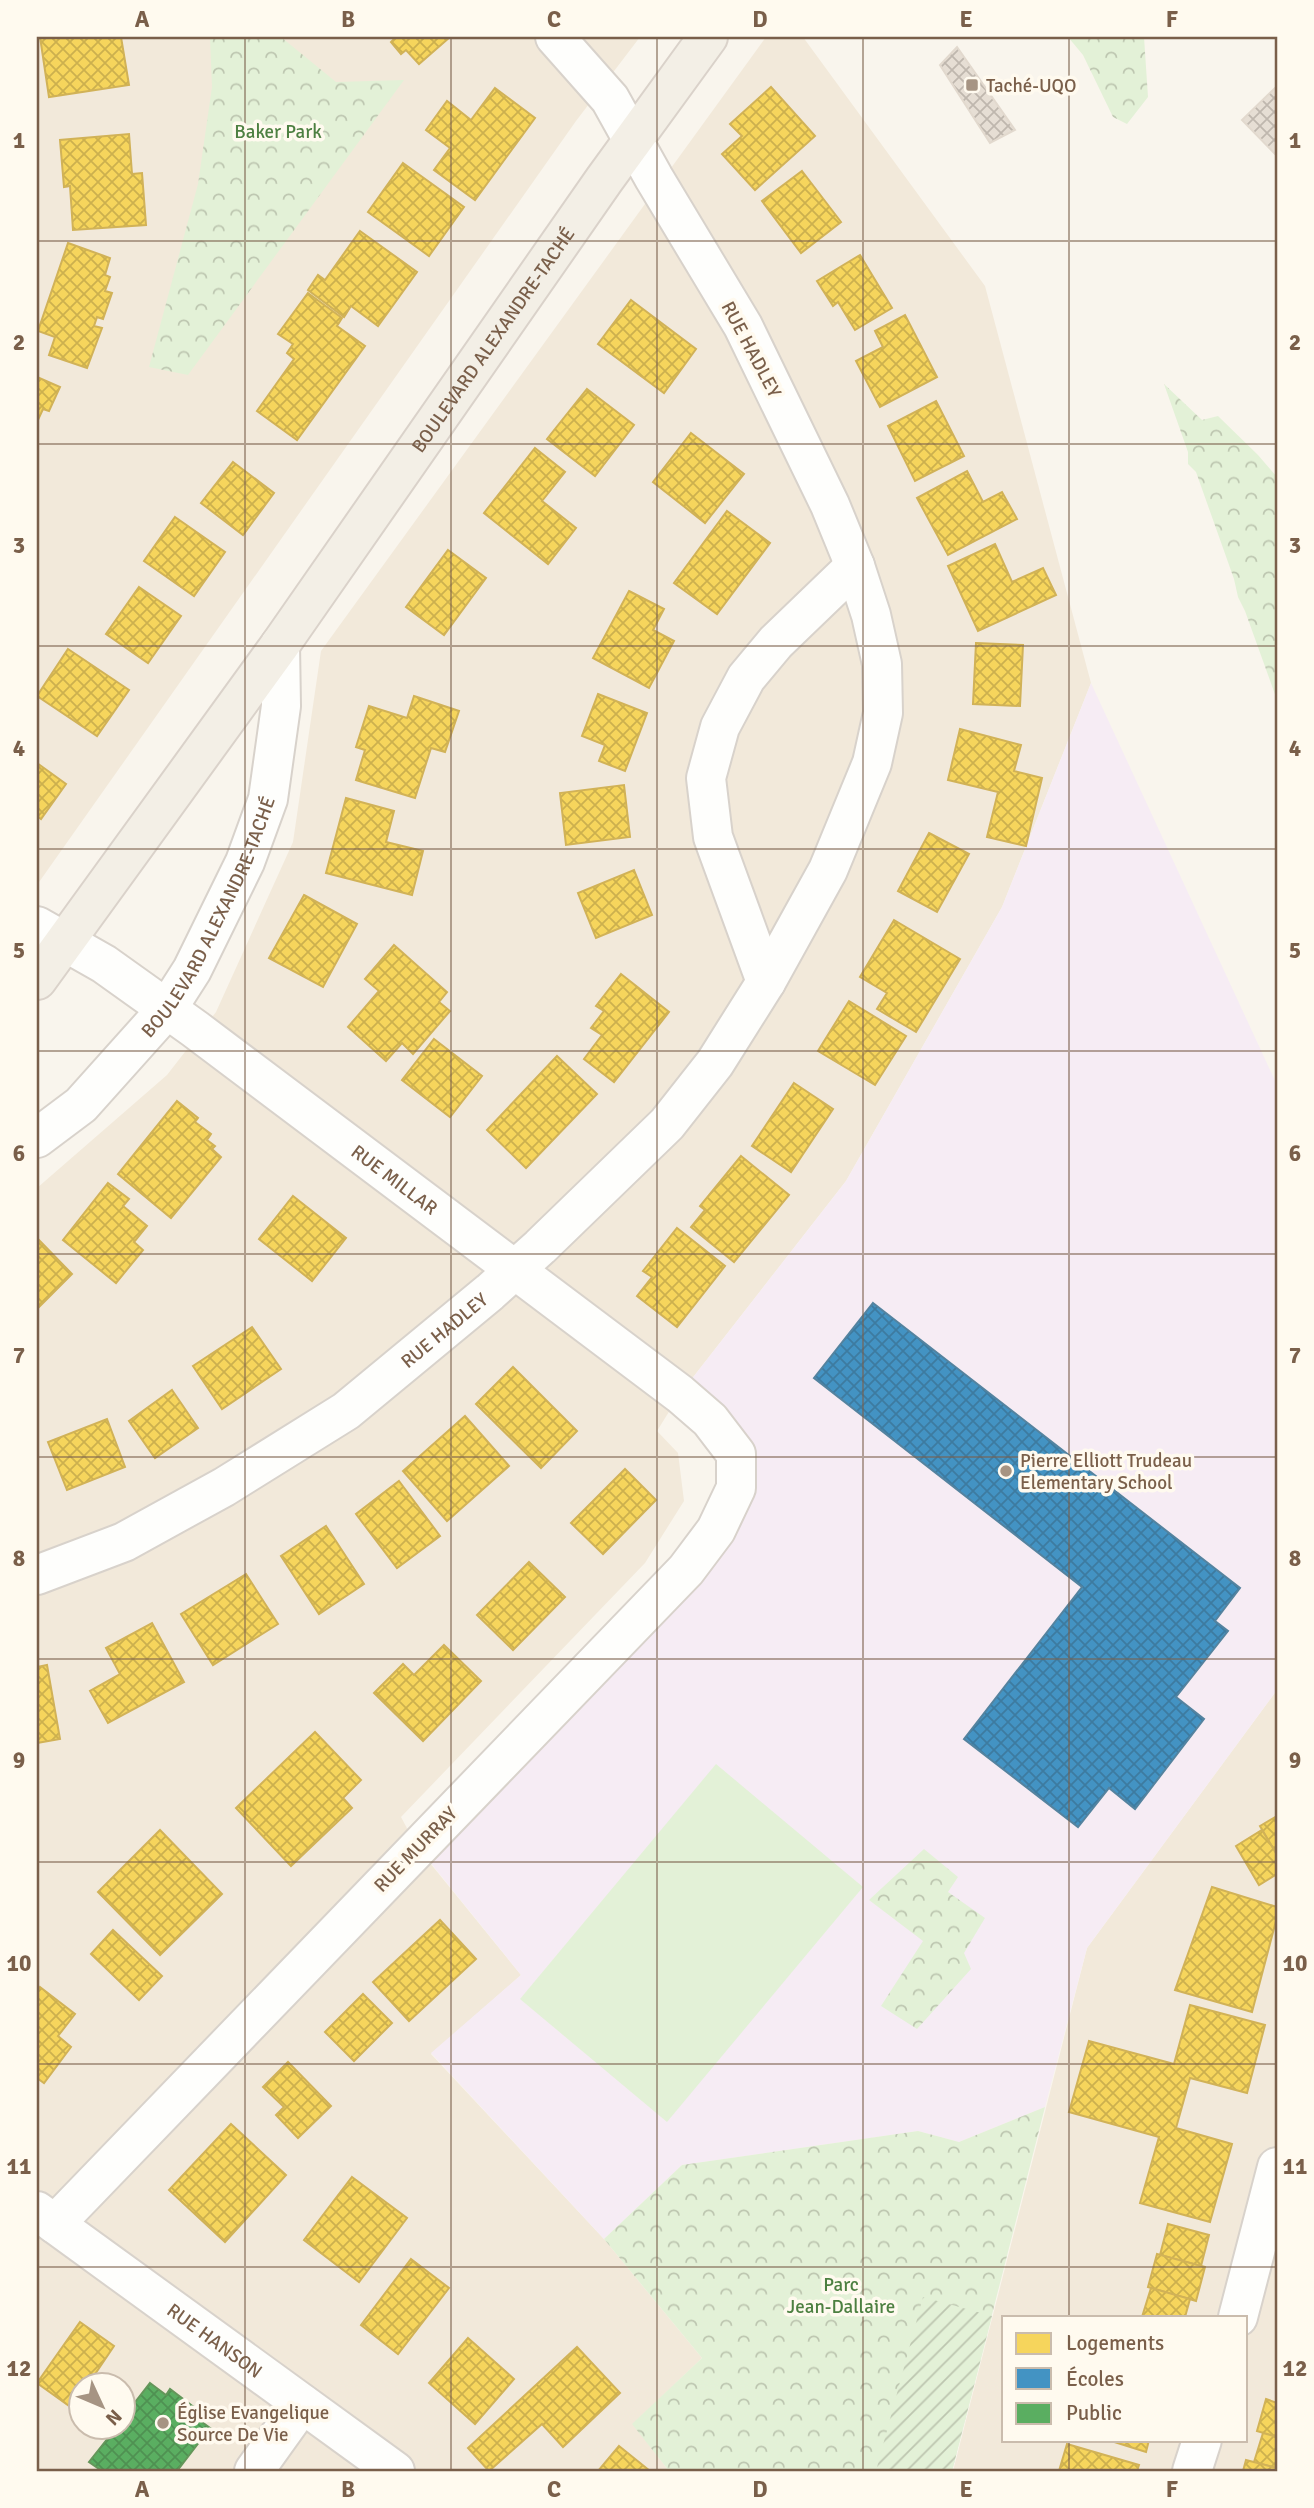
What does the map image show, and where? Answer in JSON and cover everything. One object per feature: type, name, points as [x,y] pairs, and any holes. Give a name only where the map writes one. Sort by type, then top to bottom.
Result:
[{"type":"main road","name":"BOULEVARD ALEXANDRE-TACHÉ","points":[[37,980],[50,934],[280,645],[633,139],[708,37]]},
{"type":"street","points":[[555,37],[610,99],[633,139]]},
{"type":"street","name":"RUE HADLEY","points":[[37,1575],[124,1542],[224,1487],[346,1411],[516,1270],[667,1124],[715,1063],[766,982],[828,870],[872,763],[883,713],[882,664],[871,615],[855,566],[830,505],[743,326],[633,139]]},
{"type":"street","points":[[766,982],[713,836],[706,778],[720,727],[746,678],[776,642],[855,566]]},
{"type":"street","name":"BOULEVARD ALEXANDRE-TACHÉ","points":[[37,1138],[81,1105],[167,1009],[192,970],[240,874],[268,799],[276,755],[281,706],[280,645]]},
{"type":"street","name":"RUE MILLAR","points":[[50,934],[108,967],[167,1009],[680,1394],[710,1420],[736,1454]]},
{"type":"street","name":"RUE MURRAY","points":[[46,2218],[686,1570],[716,1530],[736,1488],[736,1454]]},
{"type":"street","points":[[1238,2316],[1277,2168]]},
{"type":"street","name":"RUE HANSON","points":[[46,2218],[395,2471]]},
{"type":"street","points":[[254,2471],[302,2404]]},
{"type":"street","points":[[1192,2471],[1201,2442]]},
{"type":"shaded area","points":[[37,37],[640,37],[576,121],[37,885]]},
{"type":"shaded area","points":[[766,37],[803,37],[985,286],[1091,683],[1002,907],[846,1181],[680,1394],[657,1431],[678,1453],[684,1501],[645,1563],[401,1817],[417,1847],[521,1975],[431,2054],[604,2239],[702,2358],[633,2424],[669,2471],[37,2471],[37,1188],[167,1075],[216,1012],[293,842],[321,651]]},
{"type":"shaded area","name":"Pierre Elliott Trudeau Elementary School","points":[[1091,683],[1277,1085],[1277,1690],[1087,1948],[1045,2107],[959,2142],[918,2131],[682,2165],[604,2239],[431,2053],[521,1975],[417,1846],[736,1488],[680,1394],[846,1181],[1002,907]]},
{"type":"shaded area","points":[[1277,1690],[1277,2471],[953,2471],[1087,1948]]},
{"type":"green space","name":"Baker Park","points":[[210,37],[281,37],[336,82],[404,80],[188,375],[149,367],[198,184],[212,87]]},
{"type":"green space","points":[[1068,37],[1144,37],[1148,97],[1127,124],[1113,117],[1083,55]]},
{"type":"green space","points":[[1164,384],[1202,420],[1218,416],[1277,477],[1277,700],[1238,597],[1196,472],[1188,464],[1188,452]]},
{"type":"green space","points":[[716,1764],[863,1887],[667,2122],[520,1999]]},
{"type":"green space","points":[[924,1849],[958,1877],[948,1892],[985,1918],[964,1953],[971,1969],[917,2029],[881,2006],[923,1941],[869,1900]]},
{"type":"green space","name":"Parc Jean-Dallaire","points":[[1045,2107],[952,2471],[669,2471],[632,2424],[702,2358],[604,2239],[682,2165],[918,2131],[959,2142]]},
{"type":"green space","points":[[923,2297],[992,2316],[952,2471],[876,2471]]},
{"type":"building: Logements","points":[[40,37],[121,37],[129,85],[49,97]]},
{"type":"building: Logements","points":[[396,37],[450,37],[419,64],[406,50],[401,54],[391,42]]},
{"type":"building: Logements","points":[[771,87],[815,136],[755,190],[722,154],[742,136],[730,124]]},
{"type":"building: Logements","points":[[495,88],[535,118],[475,200],[434,170],[450,148],[426,130],[447,101],[471,120]]},
{"type":"building: Logements","points":[[129,134],[132,174],[142,173],[146,225],[73,230],[70,186],[64,187],[60,140]]},
{"type":"building: Logements","points":[[403,163],[464,207],[429,256],[368,212]]},
{"type":"building: Logements","points":[[802,171],[841,222],[801,253],[762,201]]},
{"type":"building: Logements","points":[[360,231],[417,272],[378,326],[351,306],[344,317],[308,290],[318,275],[325,280]]},
{"type":"building: Logements","points":[[68,243],[110,258],[105,275],[110,277],[105,291],[112,293],[103,319],[97,317],[94,326],[102,328],[87,368],[49,355],[55,337],[38,331]]},
{"type":"building: Logements","points":[[860,255],[892,308],[855,330],[838,302],[833,306],[817,281]]},
{"type":"building: Logements","points":[[308,293],[342,318],[337,326],[365,346],[297,440],[257,411],[294,359],[287,353],[293,344],[278,334]]},
{"type":"building: Logements","points":[[631,300],[696,349],[664,393],[598,344]]},
{"type":"building: Logements","points":[[905,315],[937,377],[880,407],[856,361],[883,347],[875,331]]},
{"type":"building: Logements","points":[[37,377],[60,387],[49,411],[43,409],[37,422]]},
{"type":"building: Logements","points":[[587,389],[634,425],[595,476],[547,439]]},
{"type":"building: Logements","points":[[936,401],[964,456],[915,481],[888,426]]},
{"type":"building: Logements","points":[[691,433],[744,474],[705,523],[653,482]]},
{"type":"building: Logements","points":[[535,448],[565,472],[542,501],[576,528],[548,564],[484,513]]},
{"type":"building: Logements","points":[[233,462],[274,493],[243,535],[201,503]]},
{"type":"building: Logements","points":[[967,471],[983,502],[1002,492],[1017,519],[948,555],[917,498]]},
{"type":"building: Logements","points":[[727,511],[770,543],[717,614],[674,583]]},
{"type":"building: Logements","points":[[175,517],[225,552],[194,596],[144,561]]},
{"type":"building: Logements","points":[[995,544],[1012,582],[1043,568],[1056,595],[978,631],[948,566]]},
{"type":"building: Logements","points":[[448,550],[486,578],[444,635],[406,607]]},
{"type":"building: Logements","points":[[139,587],[181,616],[148,663],[106,634]]},
{"type":"building: Logements","points":[[629,591],[664,609],[653,630],[674,641],[649,688],[593,658]]},
{"type":"building: Logements","points":[[976,643],[1023,645],[1020,706],[973,704]]},
{"type":"building: Logements","points":[[68,649],[129,690],[97,736],[37,696]]},
{"type":"building: Logements","points":[[598,694],[647,713],[625,771],[599,761],[605,745],[582,736]]},
{"type":"building: Logements","points":[[414,696],[459,711],[445,752],[431,748],[415,798],[356,780],[365,750],[356,747],[369,706],[407,718]]},
{"type":"building: Logements","points":[[960,729],[1021,745],[1014,771],[1042,778],[1026,846],[987,837],[998,792],[948,780]]},
{"type":"building: Logements","points":[[37,763],[66,784],[41,819],[37,816]]},
{"type":"building: Logements","points":[[624,785],[630,837],[566,845],[560,793]]},
{"type":"building: Logements","points":[[346,798],[394,811],[386,842],[423,851],[412,895],[326,873]]},
{"type":"building: Logements","points":[[929,833],[969,854],[937,912],[898,891]]},
{"type":"building: Logements","points":[[634,870],[652,915],[596,938],[578,893]]},
{"type":"building: Logements","points":[[304,895],[357,924],[323,987],[269,958]]},
{"type":"building: Logements","points":[[894,920],[960,959],[916,1032],[877,1009],[887,993],[860,977]]},
{"type":"building: Logements","points":[[394,945],[447,992],[439,1002],[450,1011],[413,1054],[402,1043],[386,1061],[348,1027],[379,991],[365,979]]},
{"type":"building: Logements","points":[[621,974],[669,1012],[614,1082],[584,1059],[602,1035],[591,1028],[604,1011],[596,1006]]},
{"type":"building: Logements","points":[[849,1001],[906,1036],[875,1085],[818,1051]]},
{"type":"building: Logements","points":[[434,1039],[482,1076],[450,1117],[402,1080]]},
{"type":"building: Logements","points":[[557,1056],[597,1094],[526,1168],[487,1130]]},
{"type":"building: Logements","points":[[794,1083],[833,1109],[791,1172],[752,1146]]},
{"type":"building: Logements","points":[[177,1101],[198,1118],[195,1122],[211,1134],[207,1140],[215,1146],[212,1149],[221,1157],[171,1218],[118,1174]]},
{"type":"building: Logements","points":[[741,1156],[789,1195],[734,1262],[691,1227],[705,1210],[700,1206]]},
{"type":"building: Logements","points":[[108,1183],[129,1199],[123,1206],[147,1226],[134,1242],[143,1250],[116,1283],[63,1240]]},
{"type":"building: Logements","points":[[293,1196],[346,1238],[312,1281],[259,1239]]},
{"type":"building: Logements","points":[[677,1228],[725,1266],[677,1327],[637,1296],[652,1277],[643,1271]]},
{"type":"building: Logements","points":[[37,1238],[72,1274],[38,1308],[37,1306]]},
{"type":"building: Logements","points":[[252,1327],[281,1369],[222,1409],[193,1366]]},
{"type":"building: Logements","points":[[513,1367],[577,1431],[541,1468],[476,1404]]},
{"type":"building: Logements","points":[[172,1390],[198,1428],[155,1458],[129,1421]]},
{"type":"building: Logements","points":[[465,1416],[509,1466],[447,1521],[403,1471]]},
{"type":"building: Logements","points":[[107,1419],[125,1467],[67,1490],[48,1442]]},
{"type":"building: Logements","points":[[625,1469],[656,1500],[603,1554],[571,1523]]},
{"type":"building: Logements","points":[[399,1481],[440,1536],[397,1568],[356,1514]]},
{"type":"building: Logements","points":[[326,1526],[364,1584],[319,1614],[281,1556]]},
{"type":"building: Logements","points":[[529,1562],[565,1597],[513,1650],[477,1615]]},
{"type":"building: Logements","points":[[246,1574],[278,1624],[213,1665],[181,1614]]},
{"type":"building: Logements","points":[[152,1623],[184,1682],[108,1723],[90,1691],[120,1674],[106,1648]]},
{"type":"building: Logements","points":[[444,1645],[481,1681],[423,1741],[374,1693],[403,1664],[414,1675]]},
{"type":"building: Logements","points":[[47,1665],[60,1739],[37,1743],[37,1667]]},
{"type":"building: Logements","points":[[315,1732],[361,1780],[343,1798],[352,1808],[291,1866],[236,1808]]},
{"type":"building: Logements","points":[[1277,1816],[1277,1855],[1260,1826]]},
{"type":"building: Logements","points":[[160,1830],[222,1894],[160,1955],[98,1892]]},
{"type":"building: Logements","points":[[1262,1830],[1277,1855],[1277,1874],[1259,1885],[1236,1846]]},
{"type":"building: Logements","points":[[1212,1887],[1277,1907],[1277,1917],[1252,2012],[1175,1990]]},
{"type":"building: Logements","points":[[440,1920],[476,1959],[409,2021],[373,1982]]},
{"type":"building: Logements","points":[[113,1930],[162,1976],[139,2000],[91,1954]]},
{"type":"building: Logements","points":[[40,1987],[75,2014],[58,2036],[71,2047],[44,2083],[37,2078],[37,1991]]},
{"type":"building: Logements","points":[[363,1994],[392,2023],[354,2061],[325,2032]]},
{"type":"building: Logements","points":[[1190,2005],[1265,2025],[1247,2093],[1190,2078],[1176,2128],[1232,2144],[1210,2222],[1140,2203],[1159,2137],[1069,2112],[1089,2041],[1174,2064]]},
{"type":"building: Logements","points":[[288,2062],[331,2106],[298,2138],[276,2115],[284,2107],[263,2087]]},
{"type":"building: Logements","points":[[231,2124],[286,2175],[225,2242],[169,2190]]},
{"type":"building: Logements","points":[[352,2177],[407,2218],[359,2282],[304,2240]]},
{"type":"building: Logements","points":[[1168,2224],[1209,2235],[1201,2266],[1160,2255]]},
{"type":"building: Logements","points":[[1157,2254],[1205,2267],[1196,2301],[1148,2287]]},
{"type":"building: Logements","points":[[411,2259],[449,2288],[398,2354],[361,2325]]},
{"type":"building: Logements","points":[[1151,2288],[1190,2299],[1185,2316],[1142,2316]]},
{"type":"building: Logements","points":[[80,2322],[114,2346],[96,2372],[66,2372],[66,2404],[37,2383]]},
{"type":"building: Logements","points":[[468,2338],[514,2379],[475,2424],[429,2383]]},
{"type":"building: Logements","points":[[577,2347],[620,2393],[563,2447],[542,2424],[489,2471],[468,2448]]},
{"type":"building: Logements","points":[[1266,2399],[1277,2403],[1277,2437],[1257,2431]]},
{"type":"building: Logements","points":[[1263,2433],[1277,2437],[1277,2468],[1254,2462]]},
{"type":"building: Logements","points":[[1114,2442],[1148,2442],[1146,2452]]},
{"type":"building: Logements","points":[[1067,2444],[1139,2465],[1137,2471],[1059,2471]]},
{"type":"building: Logements","points":[[619,2446],[650,2471],[598,2471]]},
{"type":"building: Logements","points":[[1246,2460],[1277,2468],[1277,2471],[1243,2471]]},
{"type":"building: Écoles","points":[[873,1303],[1240,1588],[1215,1621],[1228,1631],[1176,1697],[1204,1719],[1135,1809],[1109,1788],[1078,1827],[964,1739],[1082,1587],[814,1378]]},
{"type":"building: Public","name":"Église Evangelique Source De Vie","points":[[150,2383],[166,2395],[170,2389],[195,2408],[191,2414],[210,2428],[177,2471],[102,2471],[89,2462],[105,2442],[136,2442],[136,2401]]},
{"type":"building: Autres","points":[[957,47],[1015,130],[990,143],[940,65]]},
{"type":"building: Autres","points":[[1277,86],[1277,156],[1242,120]]},
{"type":"place","name":"Taché-UQO","points":[[972,85]]},
{"type":"place","name":"Pierre Elliott Trudeau Elementary School","points":[[1006,1471]]},
{"type":"place","name":"Église Evangelique Source De Vie","points":[[163,2423]]}]
